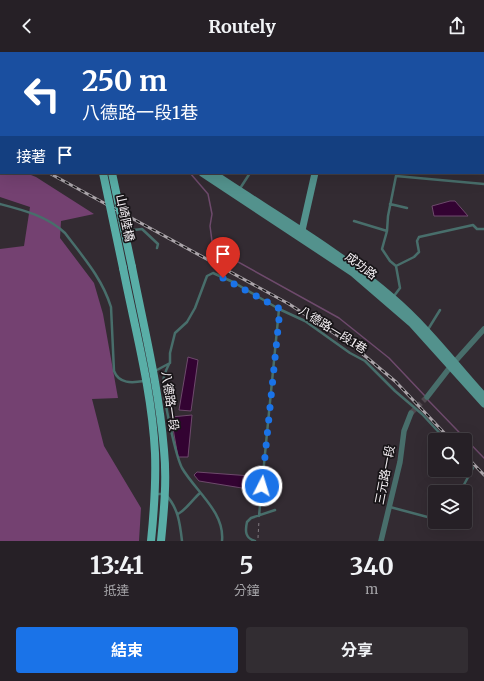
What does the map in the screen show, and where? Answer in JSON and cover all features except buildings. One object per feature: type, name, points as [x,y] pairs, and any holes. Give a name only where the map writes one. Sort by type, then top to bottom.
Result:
[{"type":"main road","name":"山崎陸橋","points":[[103,174],[123,268]]},
{"type":"main road","name":"山崎陸橋","points":[[112,174],[132,267]]},
{"type":"main road","name":"八德路一段","points":[[132,267],[154,372],[164,450],[165,494],[161,541]]},
{"type":"main road","name":"八德路一段","points":[[123,268],[152,423],[156,494],[151,541]]},
{"type":"street","name":"成功路","points":[[204,174],[237,193],[301,234],[390,300],[427,331],[484,404]]},
{"type":"street","name":"成功路","points":[[214,174],[237,193]]},
{"type":"street","points":[[301,234],[315,174]]},
{"type":"street","name":"成功路","points":[[390,300],[484,396]]},
{"type":"street","points":[[427,397],[484,329]]},
{"type":"street","name":"三元路一段","points":[[381,541],[400,462],[404,431],[411,413]]},
{"type":"lane","points":[[237,193],[249,174]]},
{"type":"lane","points":[[390,300],[400,288],[396,266],[390,261],[382,249],[387,231],[390,204],[396,176],[484,184]]},
{"type":"lane","points":[[0,204],[34,214],[54,224],[65,233],[98,276],[111,307],[114,370],[116,376],[123,381],[145,380],[154,372],[170,363]]},
{"type":"lane","points":[[390,204],[407,208]]},
{"type":"lane","points":[[354,221],[387,231]]},
{"type":"lane","points":[[396,266],[414,257],[419,252],[417,241],[419,237],[473,225],[477,229],[484,229]]},
{"type":"lane","points":[[124,231],[142,230],[158,244],[157,248]]},
{"type":"lane","name":"八德路一段1巷","points":[[170,363],[170,354],[175,333],[187,322],[203,290],[207,276],[213,273],[233,282],[280,309],[305,321],[350,353],[365,361],[395,391],[422,414],[440,433]]},
{"type":"lane","points":[[260,516],[280,309]]},
{"type":"lane","points":[[427,331],[440,310]]},
{"type":"lane","points":[[170,363],[163,384],[181,466],[220,520],[223,529],[222,541]]},
{"type":"lane","points":[[178,514],[187,508],[190,502],[200,493]]},
{"type":"lane","points":[[156,494],[165,494],[172,500],[178,514],[182,541]]},
{"type":"lane","points":[[390,507],[428,517]]},
{"type":"lane","points":[[256,541],[246,536],[247,522],[251,518],[275,510]]},
{"type":"path","points":[[256,541],[260,516]]},
{"type":"shaded area","points":[[0,174],[28,174],[36,177],[94,214],[61,221],[60,238],[94,283],[103,314],[118,398],[92,399],[104,446],[141,508],[139,541],[0,541],[0,249],[24,246],[30,207],[0,197]]},
{"type":"shaded area","points":[[455,201],[468,216],[434,216],[432,206]]},
{"type":"shaded area","points":[[188,357],[198,360],[191,411],[179,410]]},
{"type":"shaded area","points":[[192,415],[188,457],[178,457],[171,417]]},
{"type":"shaded area","points":[[197,472],[251,476],[248,489],[199,481],[194,475]]},
{"type":"waterway","points":[[191,174],[208,194],[212,214],[210,226],[212,241],[222,253],[339,318],[389,358],[425,396]]},
{"type":"waterway","points":[[427,399],[484,458]]},
{"type":"tunnel","points":[[411,413],[427,397]]},
{"type":"railway","points":[[51,174],[289,304],[352,345],[396,382],[444,433]]},
{"type":"railway","points":[[472,462],[484,475]]},
{"type":"route","points":[[223,278],[233,282],[280,309],[262,486]]}]
